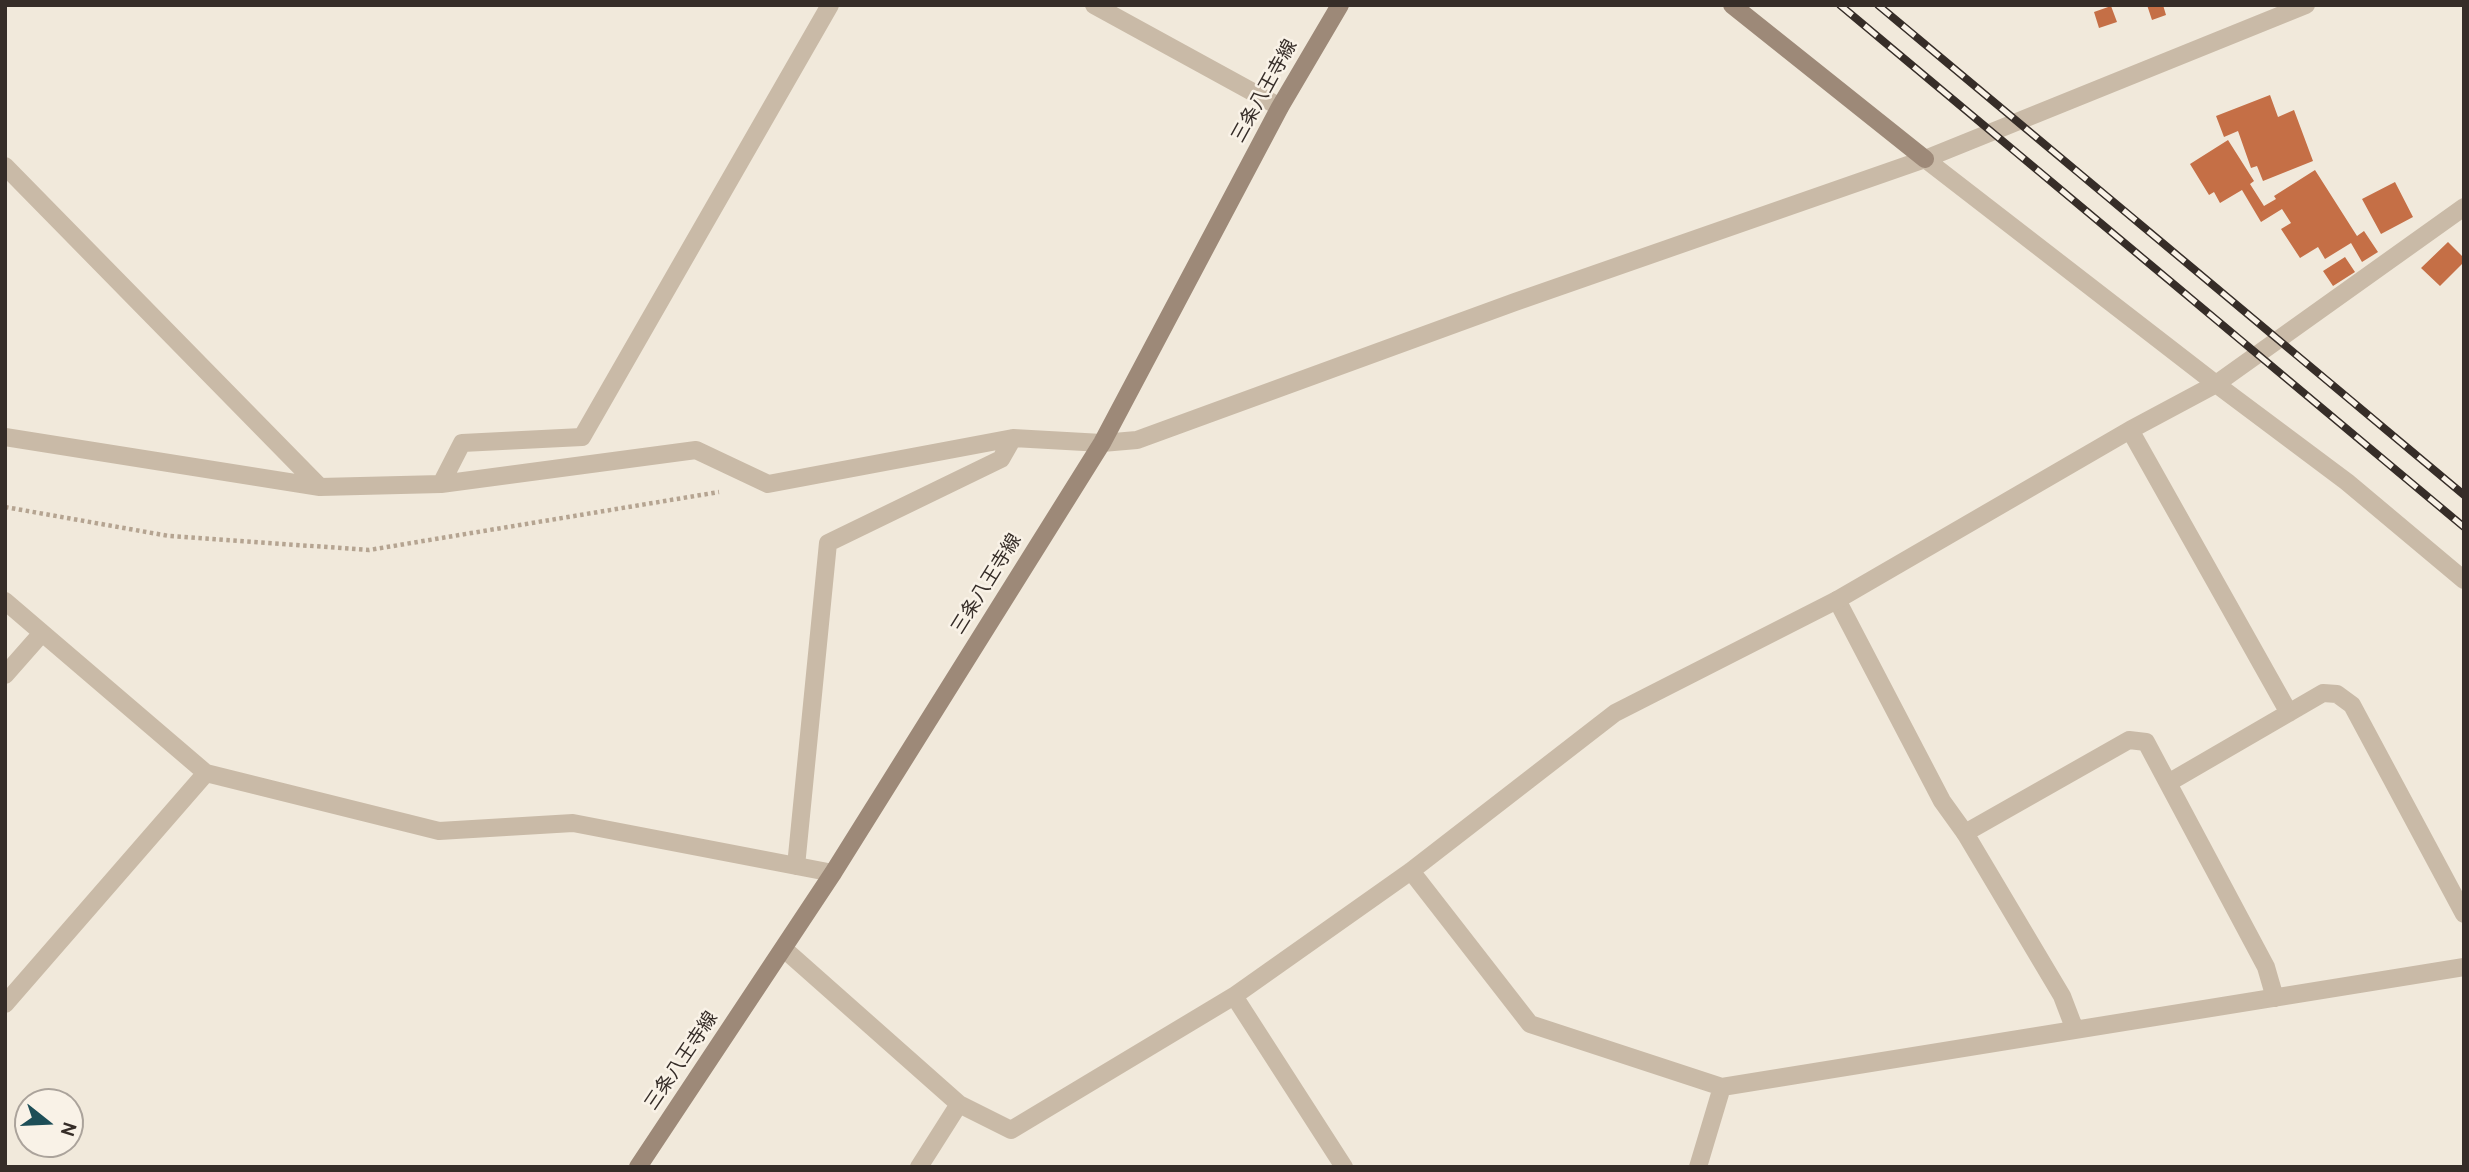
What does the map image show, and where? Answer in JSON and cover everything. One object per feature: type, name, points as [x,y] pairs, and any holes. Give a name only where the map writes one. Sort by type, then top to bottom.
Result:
[{"type":"main road","name":"三条八王寺線","points":[[638,1167],[833,873],[1101,443],[1280,107],[1340,5]]},
{"type":"main road","points":[[1732,5],[1925,159]]},
{"type":"street","points":[[441,484],[462,443],[582,437],[830,5]]},
{"type":"street","points":[[1094,5],[1280,107]]},
{"type":"street","points":[[5,437],[320,487],[441,484],[696,450],[768,484],[1013,438],[1101,443],[1137,440],[1515,302],[1925,159],[2306,5]]},
{"type":"street","points":[[1925,159],[2347,482],[2464,580]]},
{"type":"street","points":[[5,166],[320,487]]},
{"type":"street","points":[[784,949],[959,1104],[1010,1130],[1234,996],[1411,871],[1615,713],[1837,600],[2130,430],[2216,384],[2464,207]]},
{"type":"street","points":[[2130,430],[2289,713]]},
{"type":"street","points":[[796,866],[828,543],[1001,459],[1013,438]]},
{"type":"street","points":[[1837,600],[1942,801],[1965,833],[2062,996],[2075,1030]]},
{"type":"street","points":[[5,601],[206,773],[439,831],[573,823],[833,873]]},
{"type":"street","points":[[5,675],[42,633]]},
{"type":"street","points":[[2168,783],[2323,693],[2337,694],[2351,705],[2464,915]]},
{"type":"street","points":[[1965,833],[2129,740],[2146,742],[2266,967],[2275,998]]},
{"type":"street","points":[[5,1004],[206,773]]},
{"type":"street","points":[[1411,871],[1530,1024],[1722,1087],[2464,967]]},
{"type":"street","points":[[1234,996],[1344,1167]]},
{"type":"street","points":[[1698,1167],[1722,1087]]},
{"type":"street","points":[[919,1167],[959,1104]]},
{"type":"path","points":[[5,507],[169,536],[369,550],[768,484]]},
{"type":"building","points":[[2147,5],[2163,5],[2166,15],[2152,20]]},
{"type":"building","points":[[2111,6],[2117,22],[2099,28],[2094,12]]},
{"type":"building","points":[[2270,95],[2278,117],[2294,110],[2313,161],[2263,181],[2257,166],[2251,168],[2238,131],[2224,137],[2216,116]]},
{"type":"building","points":[[2228,140],[2254,181],[2250,184],[2264,206],[2276,199],[2274,196],[2315,170],[2357,236],[2364,231],[2378,252],[2362,262],[2351,243],[2325,259],[2318,247],[2300,258],[2281,229],[2291,223],[2282,209],[2261,222],[2242,190],[2220,203],[2214,192],[2209,195],[2190,164]]},
{"type":"building","points":[[2395,182],[2413,217],[2381,234],[2362,199]]},
{"type":"building","points":[[2448,242],[2464,258],[2464,262],[2440,286],[2421,268]]},
{"type":"building","points":[[2345,257],[2355,272],[2333,286],[2323,271]]},
{"type":"railway","points":[[1840,5],[2464,527]]},
{"type":"railway","points":[[1878,5],[2464,495]]}]
